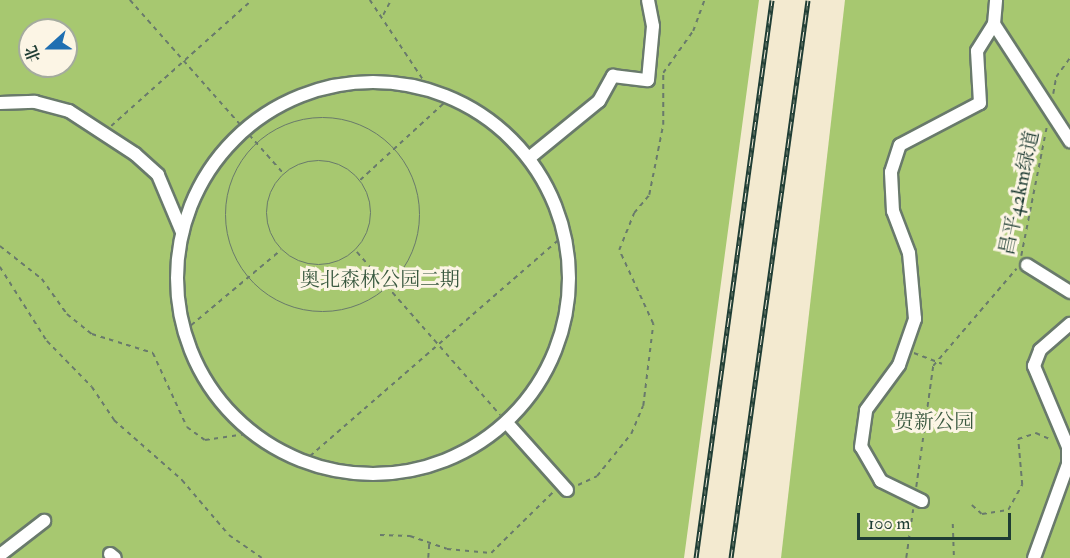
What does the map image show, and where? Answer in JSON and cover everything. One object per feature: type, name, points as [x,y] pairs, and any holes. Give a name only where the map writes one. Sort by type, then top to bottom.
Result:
[{"type":"street","points":[[529,158],[599,102],[613,76],[648,80],[653,26],[648,0]]},
{"type":"street","points":[[918,500],[881,481],[861,447],[866,410],[905,350],[916,300],[909,253],[893,211],[894,155],[900,145],[980,103],[977,51],[994,24],[996,0]]},
{"type":"street","points":[[994,24],[1070,141]]},
{"type":"street","points":[[381,81],[455,95],[495,124],[529,158],[565,234],[570,275],[566,316],[539,383],[507,423],[472,449],[432,466],[367,474],[303,462],[252,433],[222,404],[184,331],[177,282],[182,232],[201,185],[244,129],[285,102],[332,85],[381,81]]},
{"type":"street","points":[[0,103],[35,102],[69,111],[158,175],[182,232]]},
{"type":"street","points":[[1027,265],[1070,292]]},
{"type":"street","points":[[1034,558],[1068,464],[1068,447],[1034,366],[1040,350],[1070,324]]},
{"type":"street","points":[[507,423],[567,490]]},
{"type":"street","points":[[0,555],[44,521]]},
{"type":"path","points":[[130,0],[284,174]]},
{"type":"path","points":[[101,134],[252,0]]},
{"type":"path","points":[[370,0],[430,90]]},
{"type":"path","points":[[382,17],[391,0]]},
{"type":"path","points":[[380,536],[410,536],[429,543],[491,553],[550,492],[567,490],[597,476],[631,434],[643,406],[653,324],[619,250],[634,213],[649,195],[663,125],[663,73],[693,31],[704,0]]},
{"type":"path","name":"昌平42km绿道","points":[[936,361],[1019,265],[1056,77],[1070,58]]},
{"type":"path","points":[[360,180],[455,95]]},
{"type":"path","points":[[327,117],[364,126],[395,149],[412,175],[419,215],[408,263],[389,287],[356,308],[317,313],[279,303],[248,279],[230,246],[224,209],[234,173],[256,142],[289,123],[327,117]]},
{"type":"path","points":[[315,161],[347,169],[360,180],[372,216],[356,251],[319,266],[281,250],[267,211],[284,174],[315,161]]},
{"type":"path","points":[[303,462],[565,234]]},
{"type":"path","points":[[0,246],[42,279],[67,314],[92,334],[153,352],[187,427],[205,440],[252,433]]},
{"type":"path","points":[[184,331],[281,250]]},
{"type":"path","points":[[356,251],[507,423]]},
{"type":"path","points":[[0,267],[47,341],[92,387],[114,420],[182,480],[229,535],[262,558]]},
{"type":"path","points":[[905,350],[942,364]]},
{"type":"path","points":[[906,558],[918,500],[936,361]]},
{"type":"path","points":[[972,505],[982,514],[996,514],[1016,501],[1023,471],[1014,447],[1025,433],[1068,447]]},
{"type":"path","points":[[953,524],[954,558]]},
{"type":"path","points":[[428,558],[429,543]]},
{"type":"green space","name":"奥北森林公园二期","points":[[0,0],[759,0],[684,558],[0,558]]},
{"type":"green space","name":"贺新公园","points":[[845,0],[1070,0],[1070,558],[781,558]]},
{"type":"railway","points":[[696,558],[772,0]]},
{"type":"railway","points":[[731,558],[808,0]]}]
